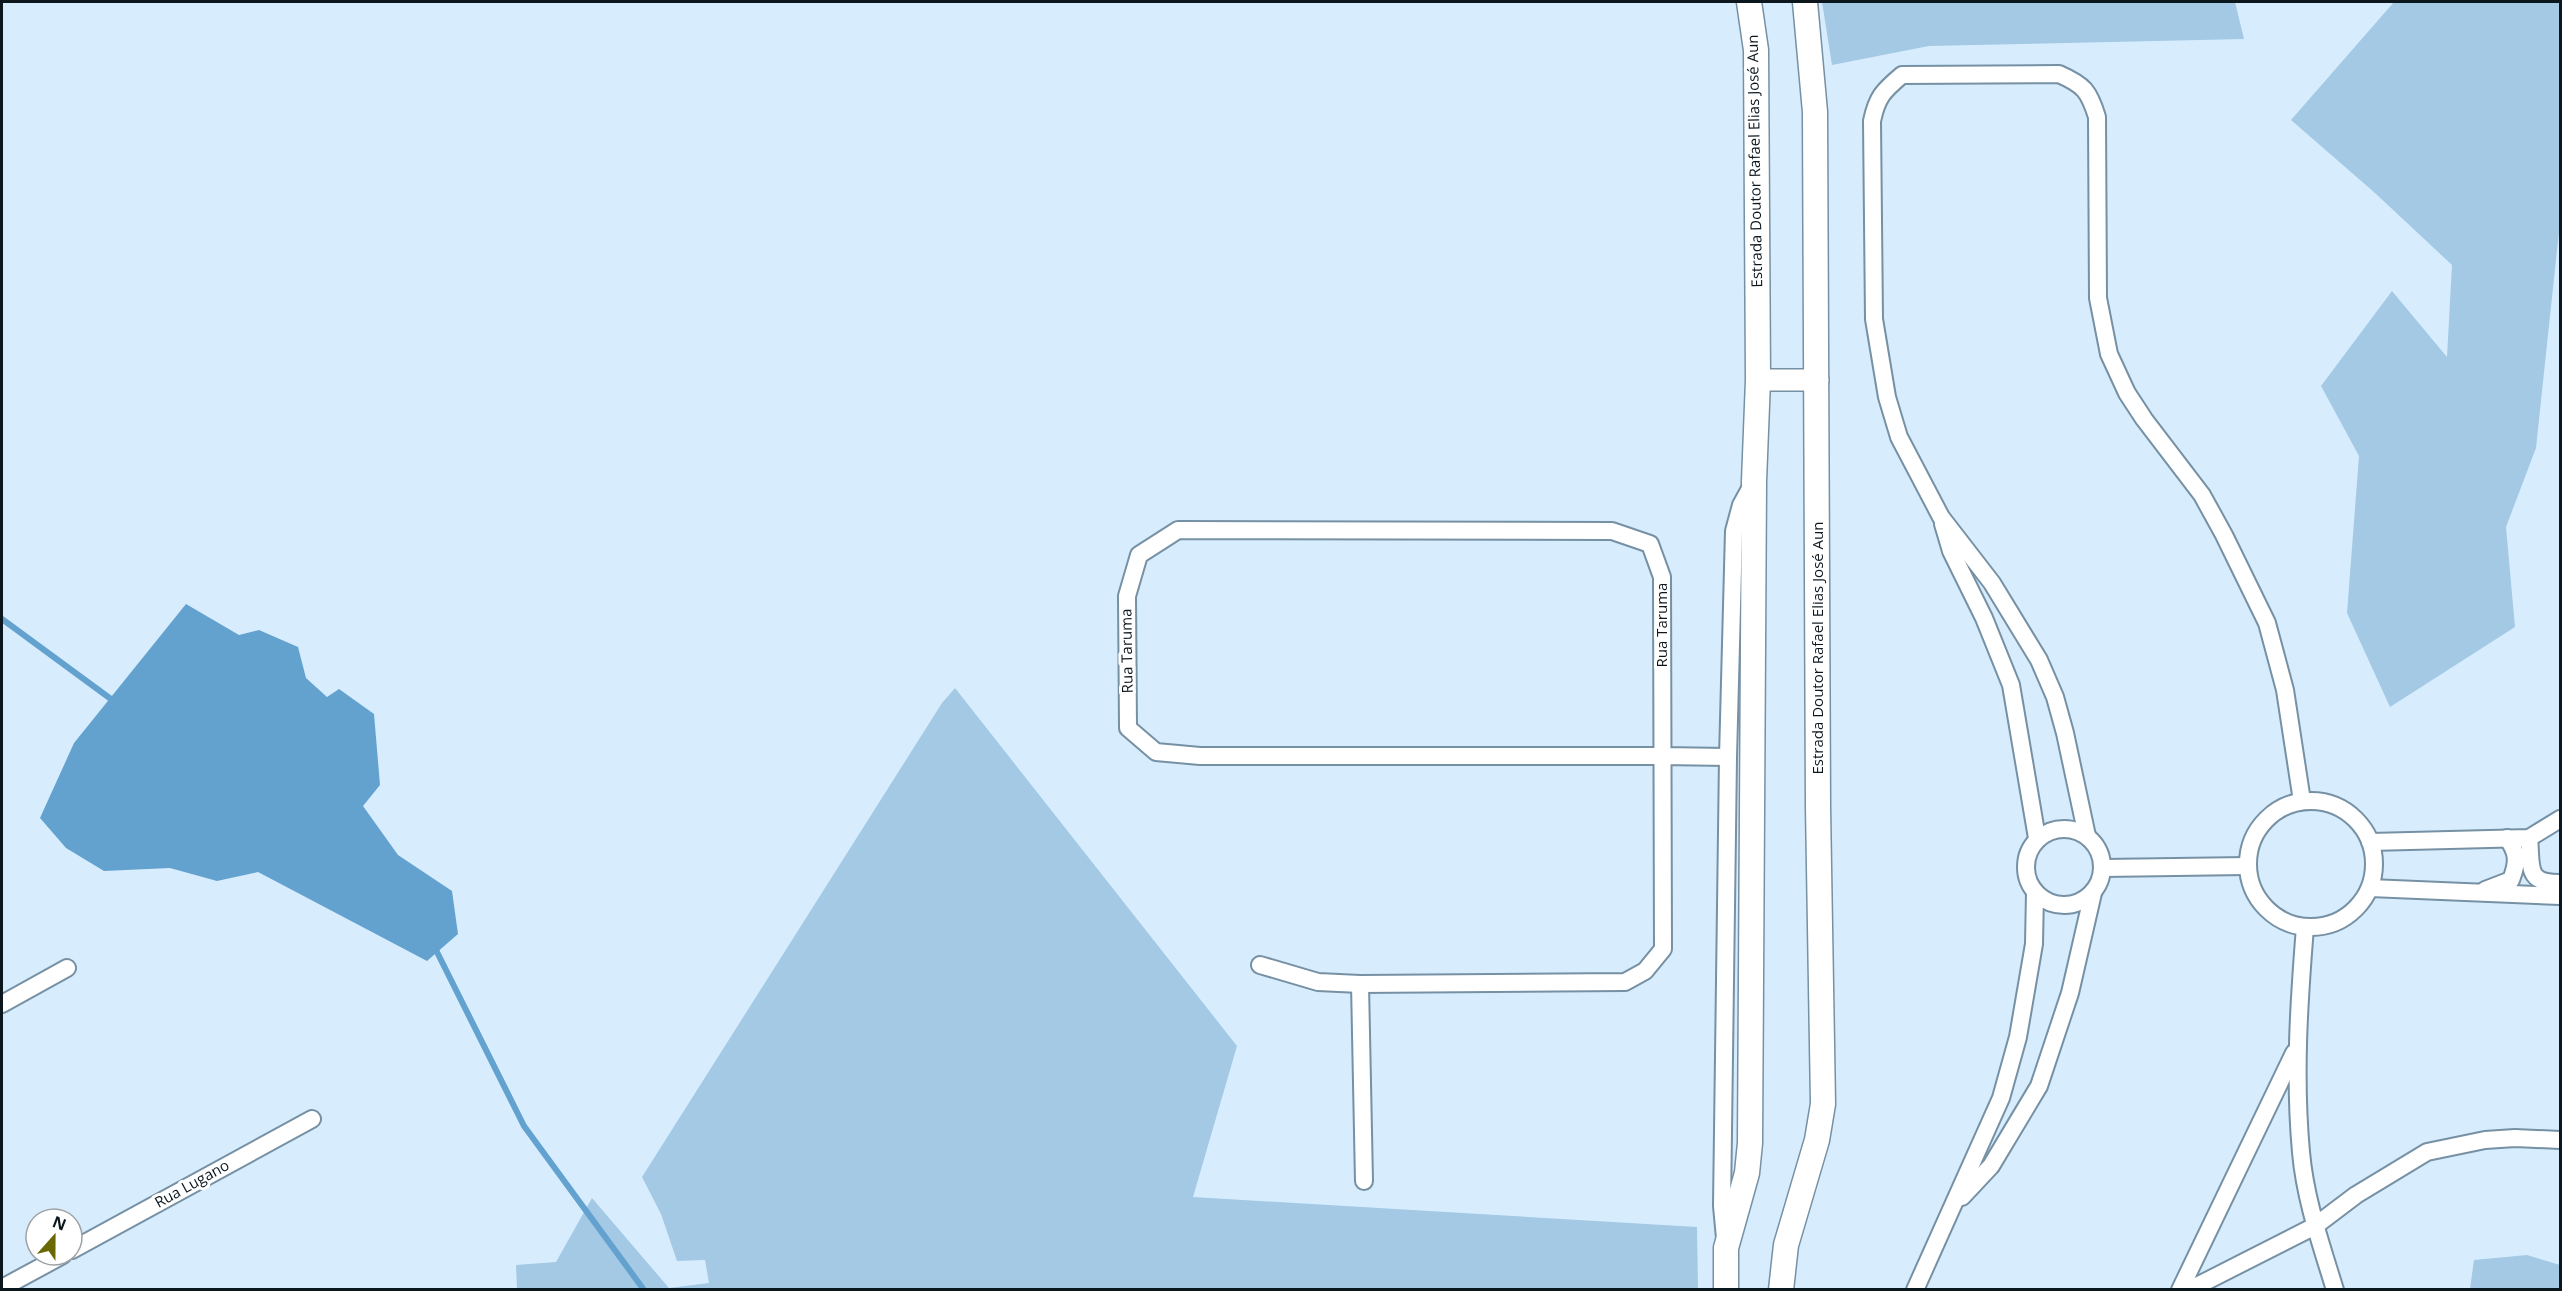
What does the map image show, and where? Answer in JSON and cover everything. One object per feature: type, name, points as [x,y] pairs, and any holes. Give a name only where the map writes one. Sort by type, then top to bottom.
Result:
[{"type":"main road","name":"Estrada Doutor Rafael Elias José Aun","points":[[1726,1290],[1726,1248],[1747,1173],[1750,1143],[1754,481],[1758,380],[1756,50],[1749,2]]},
{"type":"main road","name":"Estrada Doutor Rafael Elias José Aun","points":[[1781,1290],[1786,1245],[1817,1140],[1823,1104],[1818,818],[1818,380],[1815,112],[1805,2]]},
{"type":"street","points":[[2087,836],[2055,697],[2039,660],[1992,583],[1941,517],[1899,437],[1887,397],[1879,356],[1872,270],[1871,142],[1875,103],[1883,91],[1902,75],[2059,74],[2078,82],[2091,96],[2097,117],[2098,298],[2109,354],[2127,393],[2144,419],[2202,495],[2230,545],[2267,623],[2285,690],[2302,801]]},
{"type":"street","points":[[1758,380],[1818,380]]},
{"type":"street","points":[[1726,1248],[1722,1206],[1728,757],[1734,531],[1741,505],[1754,481]]},
{"type":"street","points":[[1941,517],[1951,551],[1984,618],[2011,685],[2037,838]]},
{"type":"street","name":"Rua Taruma","points":[[1260,964],[1318,982],[1360,984],[1625,982],[1645,971],[1663,950],[1662,577],[1650,544],[1612,531],[1178,530],[1139,555],[1127,597],[1128,728],[1156,752],[1200,756],[1662,756]]},
{"type":"street","points":[[1662,756],[1728,757]]},
{"type":"street","points":[[2302,801],[2324,802],[2343,810],[2364,829],[2370,842],[2374,857],[2374,873],[2370,888],[2355,910],[2344,918],[2318,927],[2305,927],[2283,920],[2264,907],[2252,888],[2247,866],[2252,840],[2258,828],[2277,810],[2302,801]]},
{"type":"street","points":[[2370,842],[2529,838],[2560,819]]},
{"type":"street","points":[[1916,1290],[2001,1098],[2018,1037],[2034,944],[2035,893],[2025,872],[2026,856],[2037,838],[2053,830],[2071,829],[2087,836],[2096,845],[2103,868],[2100,881],[2093,892],[2070,993],[2039,1086],[1990,1167],[1953,1207]]},
{"type":"street","points":[[2478,892],[2511,880],[2517,866],[2516,851],[2507,838]]},
{"type":"street","points":[[2529,838],[2536,879],[2542,882],[2560,883]]},
{"type":"street","points":[[2103,868],[2247,866]]},
{"type":"street","points":[[2370,888],[2560,896]]},
{"type":"street","points":[[2035,893],[2053,904],[2075,904],[2093,892]]},
{"type":"street","points":[[2305,927],[2296,1049],[2301,1153],[2314,1226],[2335,1290]]},
{"type":"street","points":[[2,1004],[67,968]]},
{"type":"street","points":[[1360,984],[1364,1181]]},
{"type":"street","points":[[2180,1290],[2296,1049]]},
{"type":"street","name":"Rua Lugano","points":[[84,1243],[312,1119]]},
{"type":"street","points":[[2189,1290],[2314,1226],[2356,1195],[2427,1152],[2485,1140],[2515,1138],[2560,1140]]},
{"type":"street","points":[[2,1288],[41,1267]]},
{"type":"shaded area","points":[[1822,2],[2235,2],[2244,39],[1929,46],[1832,65]]},
{"type":"shaded area","points":[[2394,2],[2560,2],[2560,222],[2536,448],[2506,527],[2515,627],[2390,707],[2347,613],[2359,456],[2321,386],[2392,291],[2447,357],[2452,265],[2375,193],[2291,120]]},
{"type":"shaded area","points":[[186,604],[239,635],[259,630],[298,647],[306,678],[327,697],[339,689],[374,714],[380,785],[363,806],[398,855],[452,891],[458,934],[427,961],[258,872],[217,881],[170,868],[104,871],[66,848],[40,818],[74,743]]},
{"type":"shaded area","points":[[955,688],[1237,1046],[1193,1197],[1697,1227],[1698,1289],[517,1289],[516,1265],[556,1262],[592,1198],[669,1288],[709,1283],[705,1260],[677,1261],[661,1214],[642,1177],[942,703]]},
{"type":"shaded area","points":[[2527,1255],[2560,1265],[2560,1289],[2470,1289],[2474,1260]]},
{"type":"waterway","points":[[2,619],[115,702]]},
{"type":"waterway","points":[[434,946],[524,1126],[644,1290]]}]
